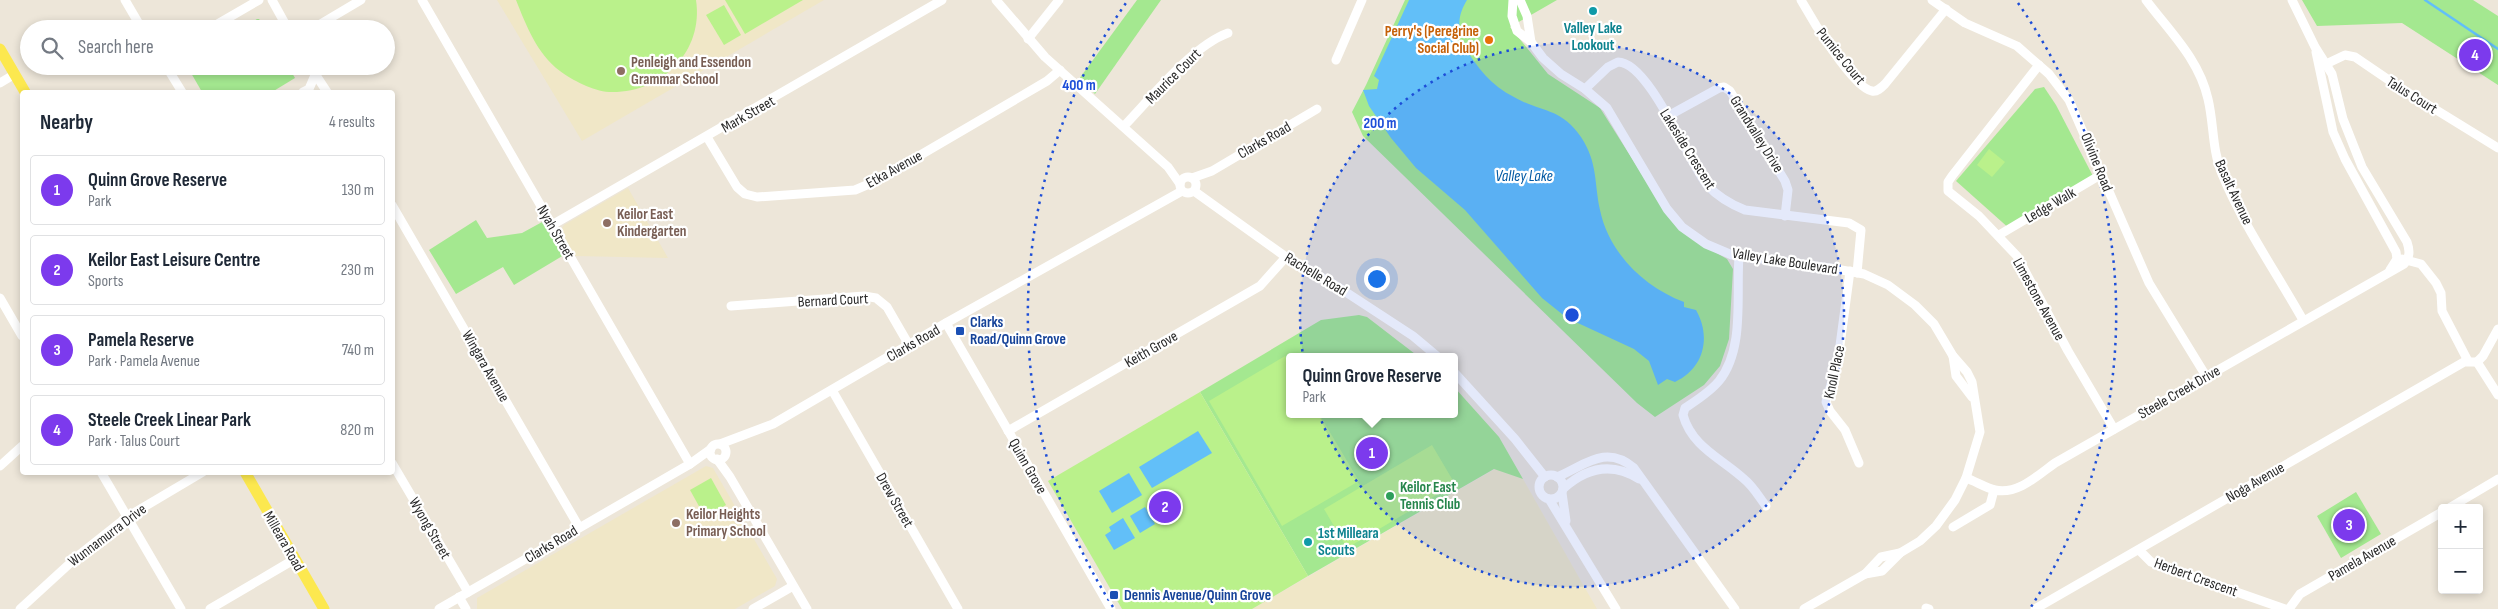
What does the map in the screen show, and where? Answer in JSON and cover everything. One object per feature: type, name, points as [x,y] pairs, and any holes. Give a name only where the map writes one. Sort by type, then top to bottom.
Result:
[{"type":"main road","points":[[0,49],[24,90]]},
{"type":"main road","name":"Milleara Road","points":[[247,475],[324,609]]},
{"type":"street","points":[[125,0],[137,20]]},
{"type":"street","points":[[225,20],[261,0],[274,4],[283,20]]},
{"type":"street","points":[[327,20],[361,0]]},
{"type":"street","name":"Nyah Street","points":[[422,0],[690,464]]},
{"type":"street","name":"Mark Street","points":[[552,225],[708,137],[942,0]]},
{"type":"street","points":[[996,0],[1028,39],[1060,70],[1195,189],[1187,194],[1185,182]]},
{"type":"street","points":[[1028,39],[1059,0]]},
{"type":"street","points":[[1336,60],[1362,0]]},
{"type":"street","name":"Valley Lake Boulevard","points":[[1513,0],[1512,16],[1517,31],[1531,42],[1543,58],[1561,74],[1585,89],[1607,108],[1667,210],[1682,227],[1706,244],[1739,256],[1854,272],[1888,285],[1915,305],[1934,324],[1953,356],[1970,377],[1980,432],[1966,478],[1936,526],[1920,541],[1900,553],[1882,571],[1865,574],[1804,609]]},
{"type":"street","points":[[1520,0],[1527,16],[1531,42]]},
{"type":"street","name":"Pumice Court","points":[[1800,0],[1839,60],[1863,86],[1872,91],[1877,91],[1885,84],[1946,9]]},
{"type":"street","name":"Olivine Road","points":[[1932,0],[1965,23],[2017,46],[2039,65],[2070,100],[2149,283],[2206,376]]},
{"type":"street","points":[[2292,0],[2337,86],[2351,142],[2362,167],[2407,242],[2409,248],[2408,259]]},
{"type":"street","name":"Basalt Avenue","points":[[2147,3],[2181,42],[2196,66],[2208,98],[2214,146],[2222,175],[2303,320]]},
{"type":"street","name":"Maurice Court","points":[[1124,126],[1191,57],[1207,43],[1228,34]]},
{"type":"street","points":[[2315,47],[2333,132],[2345,159],[2393,243],[2396,259],[2390,270]]},
{"type":"street","name":"Talus Court","points":[[2326,64],[2345,55],[2355,56],[2399,88],[2498,148]]},
{"type":"street","name":"Lakeside Crescent","points":[[1585,89],[1608,67],[1623,62],[1645,81],[1668,116],[1697,169],[1717,195],[1730,204],[1745,210],[1850,223],[1861,230],[1854,272]]},
{"type":"street","name":"Limestone Avenue","points":[[2039,65],[1948,182],[1948,191],[1999,235],[2024,267],[2068,351],[2114,429]]},
{"type":"street","name":"Etka Avenue","points":[[708,137],[737,187],[745,194],[757,197],[854,190],[876,181],[1047,81],[1060,70]]},
{"type":"street","points":[[0,83],[14,74]]},
{"type":"street","points":[[172,75],[181,90]]},
{"type":"street","points":[[307,90],[315,75],[326,90]]},
{"type":"street","name":"Grandvalley Drive","points":[[1668,116],[1719,88],[1730,91],[1785,181],[1788,190],[1785,216]]},
{"type":"street","name":"Clarks Road","points":[[718,455],[716,444],[748,435],[773,424],[1185,182],[1212,171],[1317,109]]},
{"type":"street","name":"Clarks Road","points":[[1195,189],[1212,171]]},
{"type":"street","name":"Ledge Walk","points":[[1999,235],[2102,174]]},
{"type":"street","name":"Rachelle Road","points":[[1195,189],[1286,257],[1335,285],[1413,336],[1433,353]]},
{"type":"street","name":"Wingara Avenue","points":[[395,210],[578,527]]},
{"type":"street","points":[[1739,256],[1736,345],[1726,370],[1719,381],[1685,408],[1683,415],[1689,430],[1705,450],[1747,481],[1766,506]]},
{"type":"street","name":"Keith Grove","points":[[1008,431],[1260,286],[1286,257]]},
{"type":"street","points":[[2396,259],[2408,259],[2421,264],[2436,283],[2441,293],[2446,319],[2472,362],[2498,395]]},
{"type":"street","name":"Steele Creek Drive","points":[[1994,490],[2008,491],[2026,484],[2055,463],[2390,270],[2404,264],[2408,259]]},
{"type":"street","name":"Knoll Place","points":[[1854,272],[1838,360],[1826,402],[1845,430],[1859,463]]},
{"type":"street","name":"Bernard Court","points":[[731,306],[864,296],[876,298],[887,307],[909,345]]},
{"type":"street","points":[[0,298],[20,333]]},
{"type":"street","name":"Quinn Grove","points":[[946,324],[1111,609]]},
{"type":"street","points":[[2472,362],[2484,356],[2498,329]]},
{"type":"street","name":"Noga Avenue","points":[[2035,609],[2472,362]]},
{"type":"street","points":[[1458,376],[1520,444],[1545,477]]},
{"type":"street","name":"Drew Street","points":[[832,390],[958,609]]},
{"type":"street","name":"Clarks Road","points":[[439,609],[578,527],[690,464],[718,455],[748,435]]},
{"type":"street","points":[[0,466],[20,448]]},
{"type":"street","points":[[718,455],[807,609]]},
{"type":"street","points":[[1545,477],[1557,477],[1601,457],[1609,456],[1625,460],[1634,468],[1735,609]]},
{"type":"street","points":[[1601,457],[1601,469]]},
{"type":"street","name":"Wyong Street","points":[[395,468],[464,595],[466,609]]},
{"type":"street","points":[[1549,499],[1556,498],[1562,491],[1594,470],[1615,468],[1625,470],[1642,481]]},
{"type":"street","points":[[103,475],[181,609]]},
{"type":"street","name":"Wunnamurra Drive","points":[[20,609],[79,555],[127,517],[198,475]]},
{"type":"street","points":[[1545,477],[1540,483],[1540,490],[1543,496],[1549,499],[1567,526],[1616,609]]},
{"type":"street","points":[[1557,477],[1562,482],[1567,526]]},
{"type":"street","points":[[1953,527],[1990,504],[1994,490],[1966,478]]},
{"type":"street","points":[[2456,504],[2498,479]]},
{"type":"street","name":"Pamela Avenue","points":[[2287,609],[2300,594],[2438,514]]},
{"type":"street","name":"Herbert Crescent","points":[[2139,550],[2151,562],[2287,609]]},
{"type":"street","points":[[210,609],[295,559]]},
{"type":"street","points":[[753,609],[793,586]]},
{"type":"shaded area","name":"Penleigh and Essendon Grammar School","points":[[497,0],[824,0],[582,141]]},
{"type":"shaded area","name":"Keilor East Kindergarten","points":[[628,188],[668,258],[575,256],[563,236],[562,228],[564,225]]},
{"type":"shaded area","name":"Keilor Heights Primary School","points":[[706,466],[713,468],[777,579],[775,586],[735,609],[477,609],[477,598]]},
{"type":"shaded area","points":[[1495,469],[1523,479],[1597,609],[1252,609]]},
{"type":"green space","points":[[516,0],[696,0],[697,19],[693,37],[686,52],[675,66],[646,86],[628,91],[609,92],[596,90],[583,84],[552,64],[533,39]]},
{"type":"green space","points":[[725,0],[803,0],[745,34]]},
{"type":"green space","points":[[1137,0],[1161,0],[1095,94],[1079,79]]},
{"type":"green space","points":[[1405,0],[1557,0],[1510,27],[1548,74],[1600,108],[1669,217],[1692,239],[1727,259],[1733,269],[1729,339],[1720,366],[1704,385],[1655,417],[1637,403],[1363,136],[1352,112]]},
{"type":"green space","points":[[2302,0],[2473,0],[2498,16],[2498,85],[2402,23],[2317,26]]},
{"type":"green space","points":[[724,5],[741,35],[724,45],[706,15]]},
{"type":"green space","points":[[192,75],[293,75],[295,78],[275,90],[201,90]]},
{"type":"green space","points":[[2044,87],[2056,105],[2095,180],[2011,230],[1956,181],[2035,89]]},
{"type":"green space","points":[[1989,149],[2005,162],[1992,177],[1977,165]]},
{"type":"green space","points":[[476,220],[487,238],[522,233],[544,221],[564,255],[514,285],[503,267],[456,294],[429,250]]},
{"type":"green space","points":[[1359,315],[1367,317],[1414,353],[1286,353],[1286,418],[1458,418],[1458,391],[1499,437],[1523,479],[1494,469],[1308,576],[1200,392],[1321,320]]},
{"type":"green space","points":[[1285,356],[1286,418],[1321,418],[1359,481],[1282,526],[1209,401]]},
{"type":"green space","points":[[1200,392],[1308,576],[1252,609],[1122,609],[1048,481]]},
{"type":"green space","name":"Keilor East Tennis Club","points":[[1432,445],[1455,484],[1347,548],[1324,509]]},
{"type":"green space","points":[[711,478],[726,505],[705,517],[690,490]]},
{"type":"green space","points":[[2356,492],[2381,534],[2341,558],[2317,516]]},
{"type":"water","name":"Valley Lake","points":[[1409,0],[1467,0],[1460,16],[1461,33],[1455,35],[1458,45],[1464,46],[1479,68],[1506,93],[1558,115],[1566,120],[1581,137],[1593,164],[1598,200],[1605,226],[1620,254],[1642,278],[1669,296],[1684,302],[1684,307],[1696,310],[1701,320],[1704,341],[1702,350],[1699,360],[1685,376],[1675,382],[1667,379],[1658,385],[1649,361],[1634,349],[1567,318],[1542,298],[1465,210],[1416,168],[1391,138],[1369,106],[1363,90],[1377,89],[1379,80],[1374,76]]},
{"type":"water","points":[[1198,431],[1212,453],[1152,488],[1139,467]]},
{"type":"water","points":[[1129,473],[1142,495],[1112,513],[1099,491]]},
{"type":"water","points":[[1145,507],[1155,524],[1140,533],[1130,516]]},
{"type":"water","points":[[1123,518],[1135,538],[1114,550],[1105,535],[1111,531],[1109,527]]},
{"type":"waterway","points":[[2425,0],[2498,49]]},
{"type":"place","name":"Valley Lake Lookout","points":[[1593,11]]},
{"type":"place","name":"Perry's (Peregrine Social Club)","points":[[1489,40]]},
{"type":"place","name":"Steele Creek Linear Park","points":[[2475,55]]},
{"type":"place","name":"Penleigh and Essendon Grammar School","points":[[621,71]]},
{"type":"place","name":"Keilor East Kindergarten","points":[[607,223]]},
{"type":"place","name":"Clarks Road/Quinn Grove","points":[[960,331]]},
{"type":"place","name":"Quinn Grove Reserve","points":[[1372,453]]},
{"type":"place","name":"Keilor East Tennis Club","points":[[1390,496]]},
{"type":"place","name":"Keilor East Leisure Centre","points":[[1165,507]]},
{"type":"place","name":"Keilor Heights Primary School","points":[[676,523]]},
{"type":"place","name":"Pamela Reserve","points":[[2349,525]]},
{"type":"place","name":"1st Milleara Scouts","points":[[1308,542]]},
{"type":"place","name":"Dennis Avenue/Quinn Grove","points":[[1114,595]]}]
